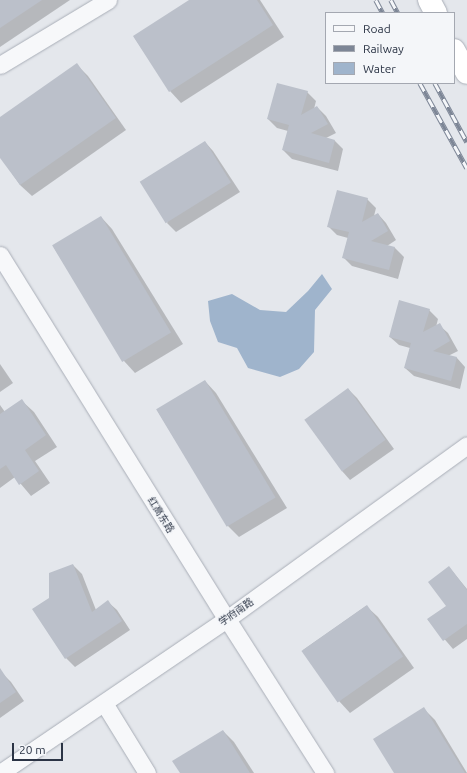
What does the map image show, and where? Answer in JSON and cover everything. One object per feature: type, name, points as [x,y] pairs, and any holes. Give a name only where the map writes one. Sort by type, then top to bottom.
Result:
[{"type":"highway","points":[[429,0],[435,12]]},
{"type":"highway","points":[[455,52],[467,73]]},
{"type":"street","points":[[0,66],[108,0]]},
{"type":"street","name":"红高东路","points":[[0,255],[226,619],[326,773]]},
{"type":"street","name":"学府南路","points":[[0,773],[226,619],[467,445]]},
{"type":"street","points":[[104,702],[147,773]]},
{"type":"water","points":[[322,274],[332,289],[315,310],[314,352],[299,369],[280,377],[248,368],[237,348],[218,342],[210,321],[208,301],[232,294],[260,310],[286,312],[308,291]]},
{"type":"building","points":[[0,0],[42,0],[0,28]]},
{"type":"building","points":[[189,0],[257,0],[273,25],[169,92],[133,36]]},
{"type":"building","points":[[77,63],[116,118],[20,185],[0,158],[0,117]]},
{"type":"building","points":[[277,83],[308,91],[301,115],[317,106],[328,124],[311,133],[335,140],[329,163],[282,150],[289,125],[267,119]]},
{"type":"building","points":[[205,141],[231,183],[166,223],[140,182]]},
{"type":"building","points":[[337,190],[368,198],[362,222],[378,213],[388,231],[371,241],[395,247],[389,270],[342,258],[349,232],[327,227]]},
{"type":"building","points":[[101,216],[171,333],[122,362],[52,245]]},
{"type":"building","points":[[399,300],[430,309],[423,332],[440,323],[450,341],[433,351],[457,357],[451,381],[404,368],[411,343],[389,337]]},
{"type":"building","points":[[205,380],[276,497],[227,527],[156,409]]},
{"type":"building","points":[[348,388],[386,440],[342,472],[304,420]]},
{"type":"building","points":[[22,399],[46,435],[25,450],[39,471],[19,485],[6,465],[0,469],[0,414]]},
{"type":"building","points":[[73,564],[92,612],[108,600],[122,621],[65,659],[32,609],[49,598],[49,573]]},
{"type":"building","points":[[449,566],[467,590],[467,624],[443,641],[427,619],[446,606],[428,582]]},
{"type":"building","points":[[367,605],[403,657],[338,702],[301,651]]},
{"type":"building","points":[[0,668],[16,692],[0,703]]},
{"type":"building","points":[[424,707],[465,773],[394,773],[373,739]]},
{"type":"building","points":[[223,730],[250,773],[180,773],[172,761]]},
{"type":"railway","points":[[376,0],[382,12]]},
{"type":"railway","points":[[391,0],[397,12]]},
{"type":"railway","points":[[421,84],[467,168]]},
{"type":"railway","points":[[436,84],[467,142]]}]
